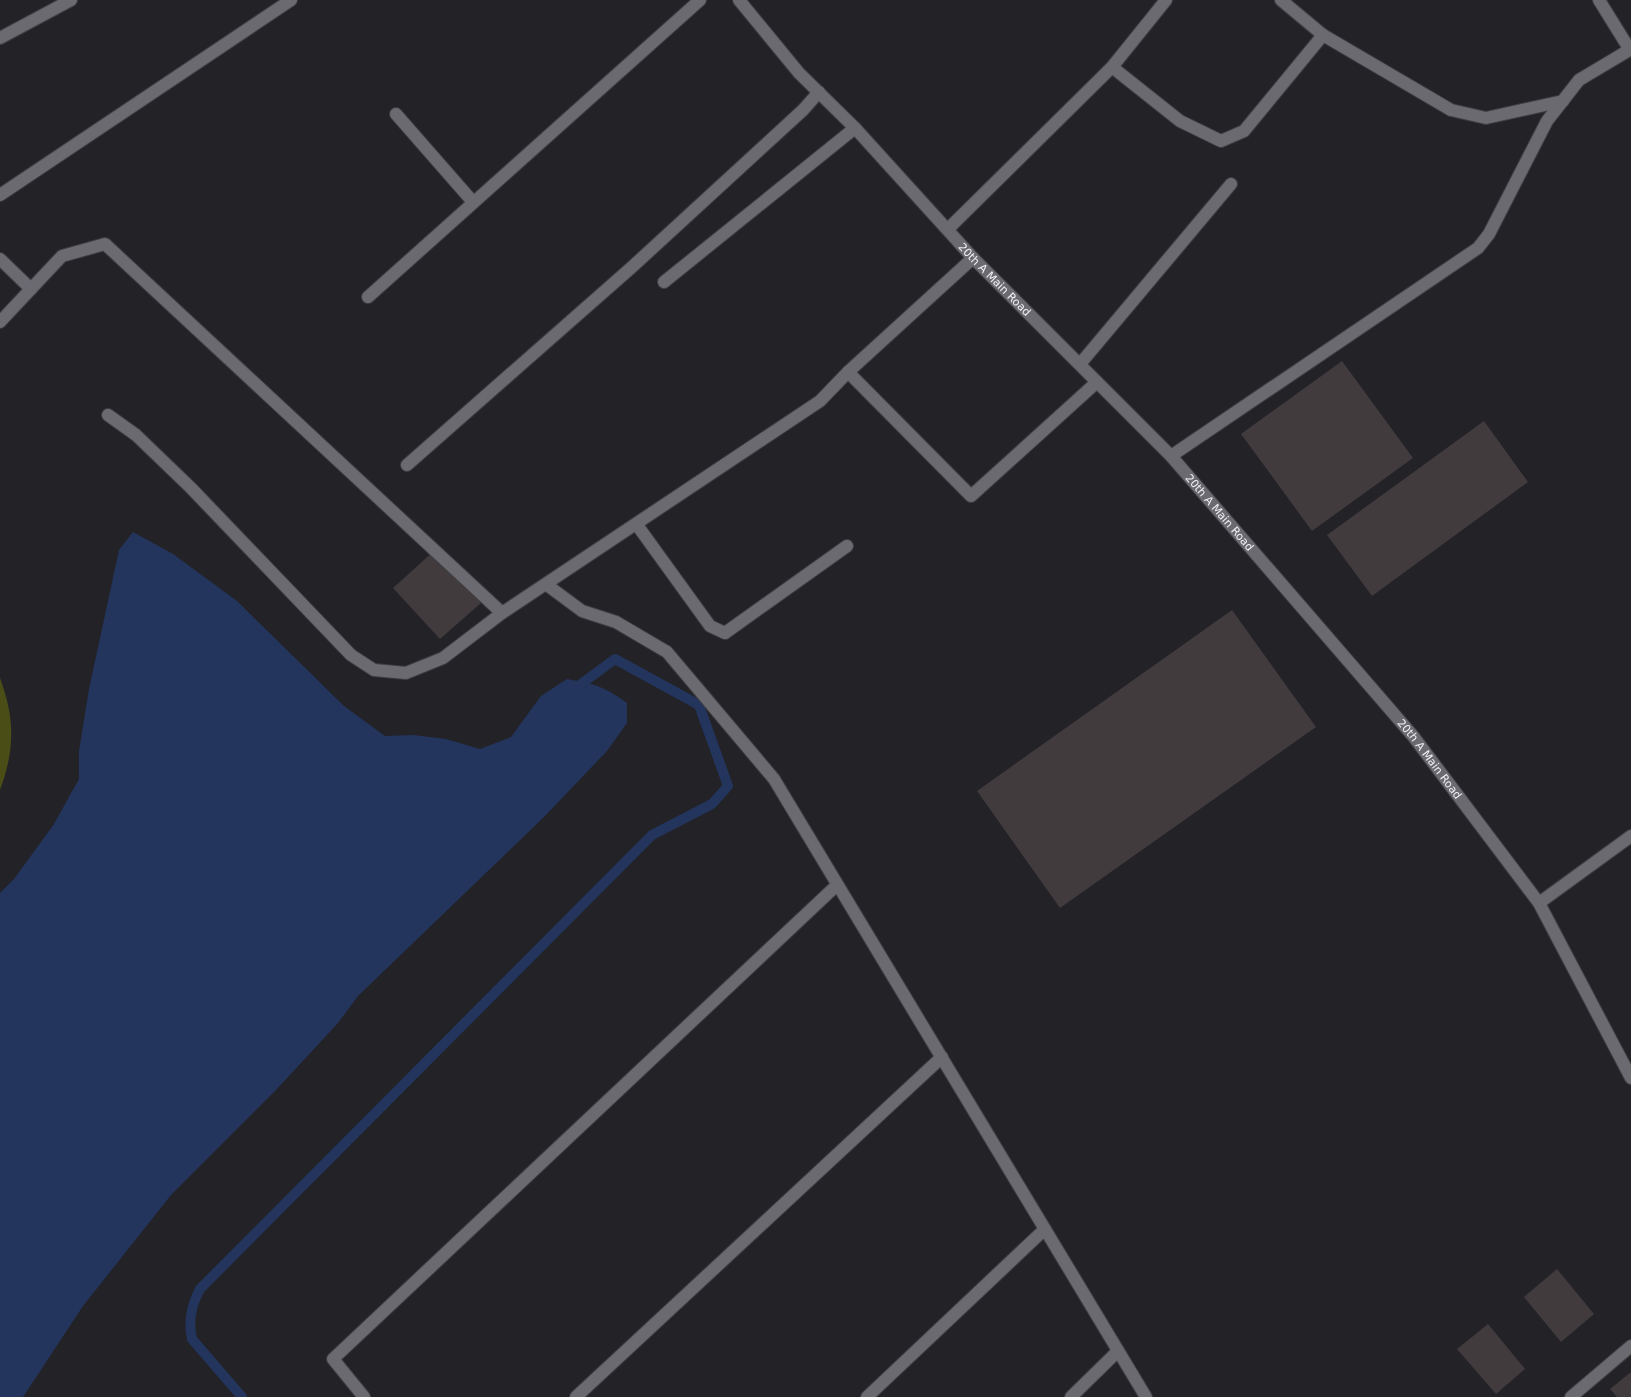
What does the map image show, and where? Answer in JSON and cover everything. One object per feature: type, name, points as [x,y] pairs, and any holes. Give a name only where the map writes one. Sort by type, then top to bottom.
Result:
[{"type":"street","points":[[0,38],[71,0]]},
{"type":"street","points":[[0,195],[291,0]]},
{"type":"street","points":[[368,297],[700,0]]},
{"type":"street","name":"20th A Main Road","points":[[739,0],[774,44],[855,128],[973,258],[1171,456],[1413,736],[1539,903],[1631,1078]]},
{"type":"street","points":[[948,229],[1112,67],[1166,0]]},
{"type":"street","points":[[1281,0],[1323,34],[1451,110],[1486,118],[1563,101]]},
{"type":"street","points":[[1171,456],[1478,248],[1489,234],[1547,121],[1579,80],[1630,49],[1599,0]]},
{"type":"street","points":[[1112,67],[1180,121],[1221,141],[1244,131],[1323,34]]},
{"type":"street","points":[[407,465],[632,267],[797,116],[819,92]]},
{"type":"street","points":[[396,114],[473,202]]},
{"type":"street","points":[[664,282],[855,128]]},
{"type":"street","points":[[1080,364],[1231,184]]},
{"type":"street","points":[[0,322],[62,256],[105,244],[502,614]]},
{"type":"street","points":[[108,415],[136,435],[191,488],[351,655],[374,670],[406,673],[443,658],[502,614],[820,401],[848,372],[973,258]]},
{"type":"street","points":[[0,259],[31,289]]},
{"type":"street","points":[[848,372],[970,496],[1097,382]]},
{"type":"street","points":[[637,525],[710,626],[725,633],[847,546]]},
{"type":"street","points":[[547,585],[582,611],[616,622],[667,652],[774,779],[1146,1397]]},
{"type":"street","points":[[1539,903],[1631,836]]},
{"type":"street","points":[[364,1397],[333,1359],[837,885]]},
{"type":"street","points":[[576,1397],[942,1057]]},
{"type":"street","points":[[867,1397],[1045,1229]]},
{"type":"street","points":[[1571,1397],[1631,1346]]},
{"type":"street","points":[[1071,1397],[1118,1351]]},
{"type":"shaded area","points":[[0,678],[11,721],[11,747],[0,790]]},
{"type":"water","points":[[133,532],[173,554],[237,601],[344,706],[385,736],[413,735],[446,739],[480,749],[511,737],[541,696],[567,679],[598,686],[627,703],[627,723],[607,751],[544,817],[358,996],[338,1023],[276,1090],[171,1195],[83,1306],[23,1397],[0,1397],[0,893],[14,879],[54,824],[79,779],[79,751],[89,689],[119,550]]},
{"type":"building","points":[[1342,361],[1413,458],[1312,531],[1241,434]]},
{"type":"building","points":[[1484,421],[1528,482],[1372,596],[1327,535]]},
{"type":"building","points":[[434,551],[481,603],[440,639],[393,588]]},
{"type":"building","points":[[1232,610],[1316,727],[1060,908],[977,791]]},
{"type":"building","points":[[1557,1269],[1594,1314],[1561,1342],[1524,1297]]},
{"type":"building","points":[[1488,1324],[1525,1369],[1496,1394],[1457,1349]]},
{"type":"building","points":[[1631,1372],[1631,1397],[1617,1397],[1610,1389]]},
{"type":"waterway","points":[[242,1397],[192,1339],[190,1320],[194,1301],[200,1289],[652,835],[712,804],[728,786],[699,705],[615,659],[573,690]]}]
